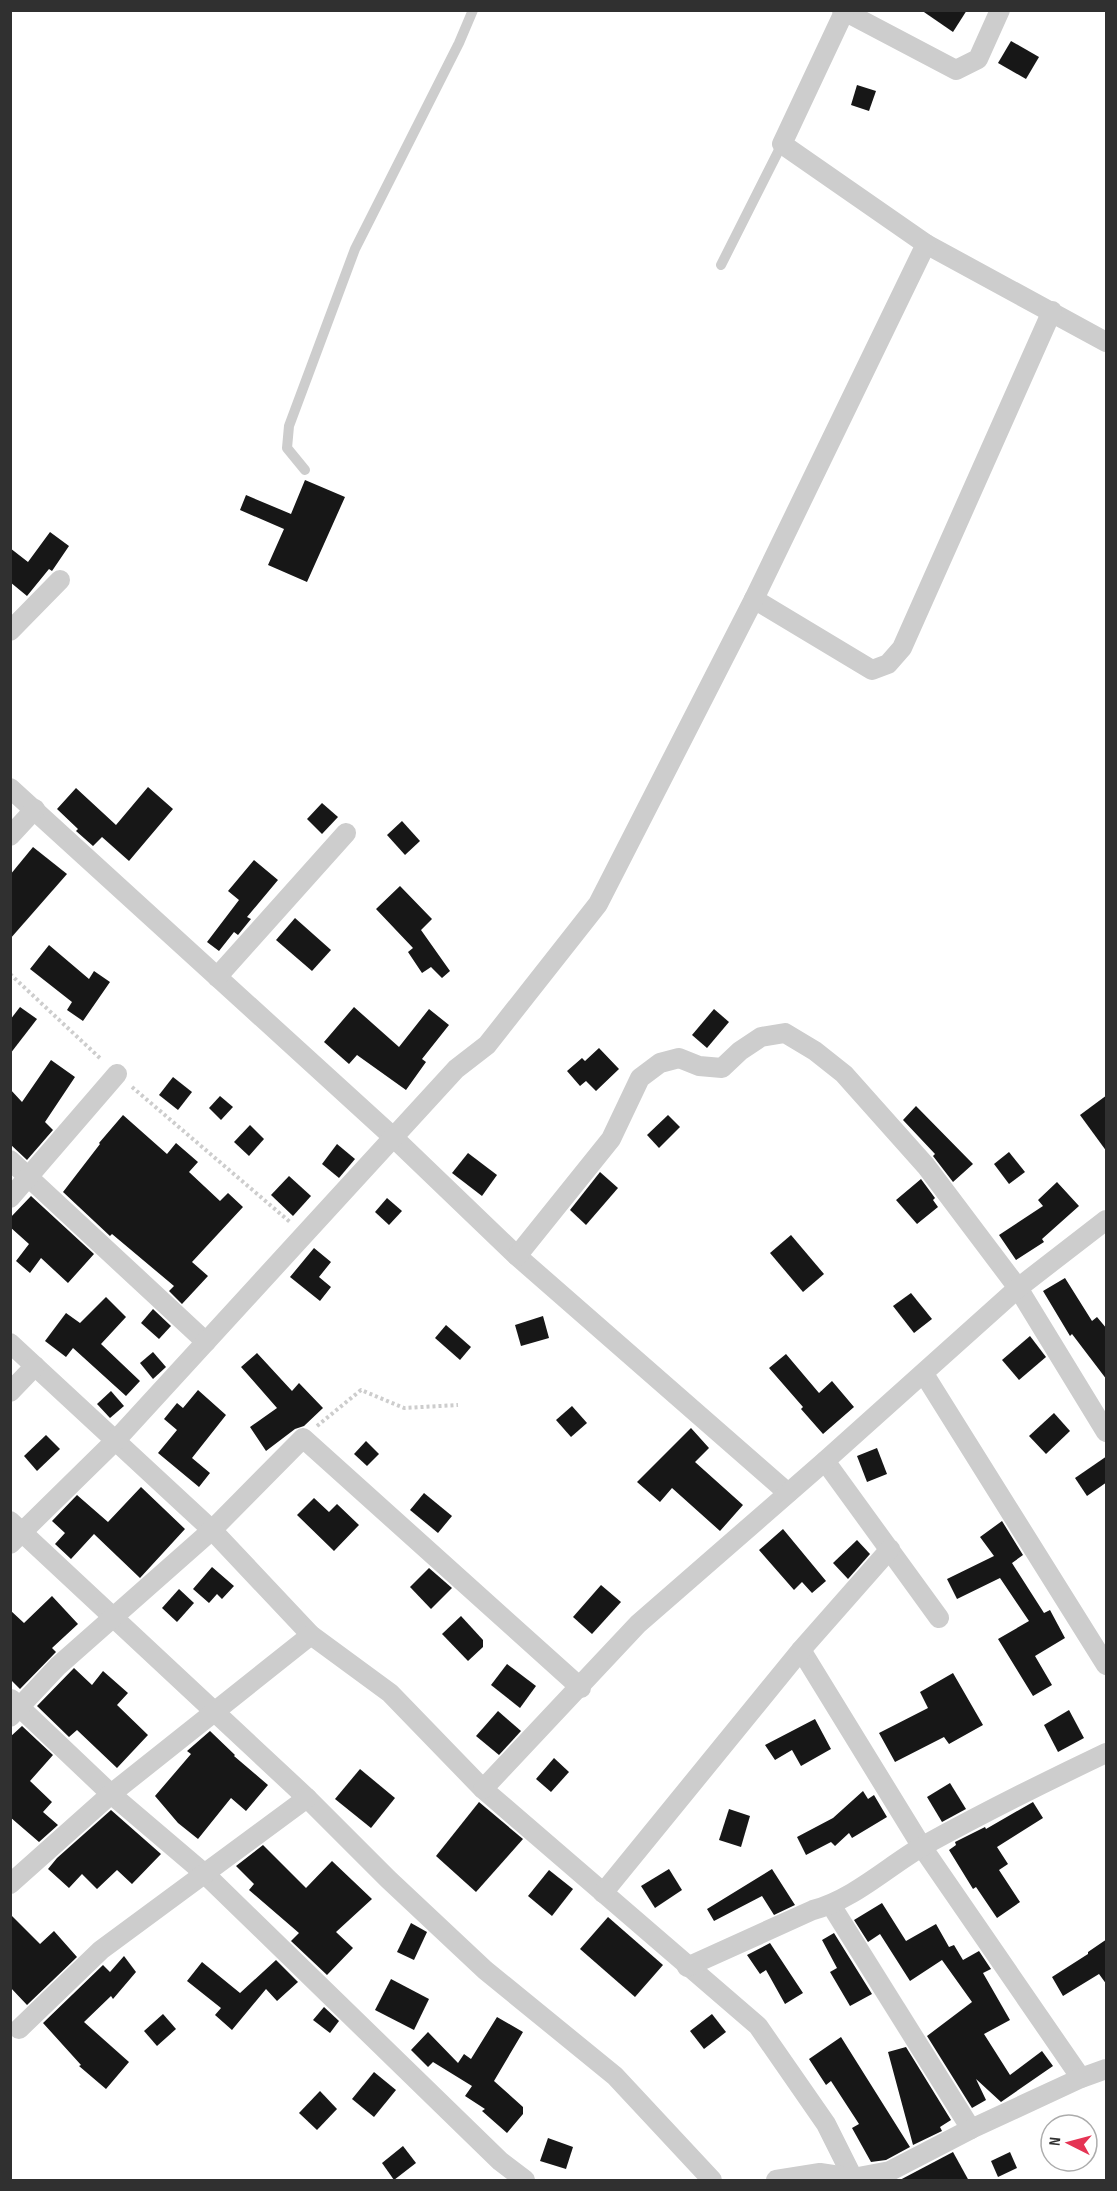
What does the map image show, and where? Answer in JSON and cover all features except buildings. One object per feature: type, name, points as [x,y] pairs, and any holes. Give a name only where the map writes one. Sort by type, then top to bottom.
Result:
[{"type":"street","points":[[1000,10],[978,59],[956,70],[844,11],[782,144],[926,244],[1107,342]]},
{"type":"street","points":[[712,2181],[615,2076],[485,1970],[388,1879],[307,1798],[114,1617],[15,1532],[116,1440],[393,1137],[456,1070],[487,1045],[598,904],[754,599],[926,244]]},
{"type":"street","points":[[754,599],[872,670],[888,664],[902,648],[1052,311]]},
{"type":"street","points":[[10,631],[60,580]]},
{"type":"street","points":[[10,788],[393,1137],[516,1256],[788,1493]]},
{"type":"street","points":[[10,836],[35,809]]},
{"type":"street","points":[[217,977],[346,833]]},
{"type":"street","points":[[516,1256],[611,1139],[640,1078],[660,1063],[679,1058],[699,1066],[722,1068],[740,1051],[761,1038],[785,1033],[815,1051],[844,1074],[926,1166],[1018,1288],[1104,1420]]},
{"type":"street","points":[[10,1198],[117,1074]]},
{"type":"street","points":[[10,1160],[206,1342]]},
{"type":"street","points":[[483,1789],[581,1688],[638,1624],[924,1374],[1018,1288],[1106,1223]]},
{"type":"street","points":[[10,1343],[212,1530],[311,1635],[390,1693],[483,1789],[758,2026],[826,2124],[853,2178]]},
{"type":"street","points":[[10,1392],[35,1366]]},
{"type":"street","points":[[924,1374],[1107,1665]]},
{"type":"street","points":[[525,2181],[500,2162],[205,1874],[13,1707],[212,1530],[303,1438],[581,1688]]},
{"type":"street","points":[[825,1461],[939,1618]]},
{"type":"street","points":[[603,1893],[801,1650],[890,1549]]},
{"type":"street","points":[[10,1884],[111,1794],[311,1635]]},
{"type":"street","points":[[801,1650],[922,1847],[1081,2078]]},
{"type":"street","points":[[687,1967],[813,1910],[831,1905],[922,1847],[1035,1787],[1107,1753]]},
{"type":"street","points":[[19,2029],[101,1950],[307,1798]]},
{"type":"street","points":[[831,1905],[971,2129]]},
{"type":"street","points":[[776,2181],[820,2173],[853,2178],[890,2171],[971,2129],[1081,2078],[1107,2069]]},
{"type":"lane","points":[[304,470],[287,448],[289,426],[355,249],[459,44],[473,10]]},
{"type":"lane","points":[[721,265],[782,144]]},
{"type":"path","points":[[10,974],[117,1074],[290,1221],[294,1245]]},
{"type":"path","points":[[303,1438],[361,1390],[404,1408],[458,1405]]}]
